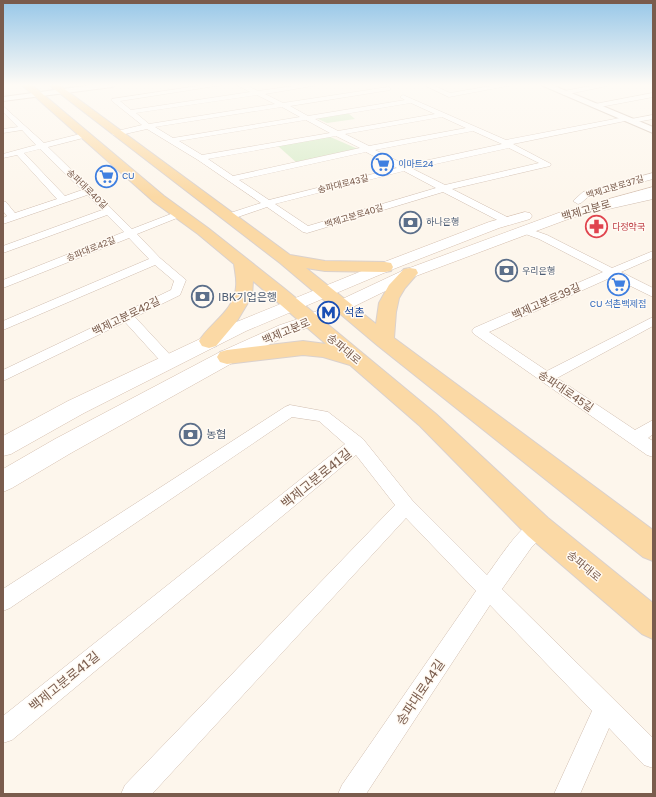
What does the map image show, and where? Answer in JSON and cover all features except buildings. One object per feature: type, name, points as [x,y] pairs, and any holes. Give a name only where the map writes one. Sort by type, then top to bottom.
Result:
[{"type":"main road","name":"송파대로","points":[[69,122],[179,214],[203,231],[242,263],[428,420],[538,527],[653,623]]},
{"type":"main road","points":[[101,122],[286,260],[384,340],[653,547]]},
{"type":"main road","name":"백제고분로","points":[[3,447],[76,407],[209,341],[301,313],[342,305],[410,274],[584,205],[653,181]]},
{"type":"main road","name":"백제고분로","points":[[3,482],[70,442],[227,357],[286,329],[301,313],[325,292],[385,267],[507,221],[653,191]]},
{"type":"main road","points":[[286,260],[325,266],[385,267]]},
{"type":"main road","points":[[209,341],[235,310],[242,299],[245,288],[242,263]]},
{"type":"main road","points":[[384,340],[387,307],[399,283],[410,274]]},
{"type":"main road","points":[[227,357],[303,348],[324,350],[359,361]]},
{"type":"street","name":"송파대로40길","points":[[17,122],[130,233]]},
{"type":"street","points":[[143,122],[201,158],[269,203]]},
{"type":"street","points":[[116,134],[148,126],[172,122]]},
{"type":"street","points":[[172,140],[280,122]]},
{"type":"street","points":[[314,122],[507,221]]},
{"type":"street","points":[[201,158],[400,122]]},
{"type":"street","points":[[457,122],[508,144]]},
{"type":"street","name":"송파대로43길","points":[[228,217],[269,203],[406,168],[508,144],[617,122]]},
{"type":"street","points":[[633,122],[653,130]]},
{"type":"street","points":[[3,131],[23,128]]},
{"type":"street","points":[[232,179],[368,149],[472,129]]},
{"type":"street","points":[[3,156],[18,148],[84,135]]},
{"type":"street","name":"백제고분로40길","points":[[269,203],[307,230],[445,188],[547,164],[508,144]]},
{"type":"street","points":[[18,148],[63,200]]},
{"type":"street","name":"백제고분로37길","points":[[653,176],[586,194],[584,205],[609,207],[653,196]]},
{"type":"street","points":[[3,204],[8,219],[88,191]]},
{"type":"street","points":[[3,250],[109,211]]},
{"type":"street","name":"송파대로42길","points":[[3,284],[179,214]]},
{"type":"street","points":[[524,230],[543,237],[653,293]]},
{"type":"street","name":"백제고분로42길","points":[[3,376],[176,292],[180,280],[156,260],[130,233]]},
{"type":"street","name":"백제고분로39길","points":[[479,331],[653,254]]},
{"type":"street","points":[[3,326],[156,260]]},
{"type":"street","points":[[127,316],[169,362]]},
{"type":"street","points":[[546,378],[653,321]]},
{"type":"street","name":"송파대로45길","points":[[479,331],[653,450]]},
{"type":"street","name":"백제고분로41길","points":[[3,601],[290,411],[323,416],[357,444],[3,731]]},
{"type":"street","points":[[636,438],[653,426]]},
{"type":"street","points":[[357,444],[406,506],[653,756]]},
{"type":"street","points":[[134,794],[406,506]]},
{"type":"street","name":"송파대로44길","points":[[350,794],[489,589],[524,542],[538,527]]},
{"type":"street","points":[[567,794],[605,709]]},
{"type":"green space","points":[[328,136],[358,149],[297,163],[278,146]]},
{"type":"place","name":"이마트24","points":[[383,164]]},
{"type":"place","name":"CU","points":[[106,176]]},
{"type":"place","name":"하나은행","points":[[410,222]]},
{"type":"place","name":"다정약국","points":[[596,227]]},
{"type":"place","name":"우리은행","points":[[506,271]]},
{"type":"place","name":"CU 석촌백제점","points":[[618,285]]},
{"type":"place","name":"IBK기업은행","points":[[202,297]]},
{"type":"place","name":"석촌","points":[[328,312]]},
{"type":"place","name":"농협","points":[[191,434]]}]
